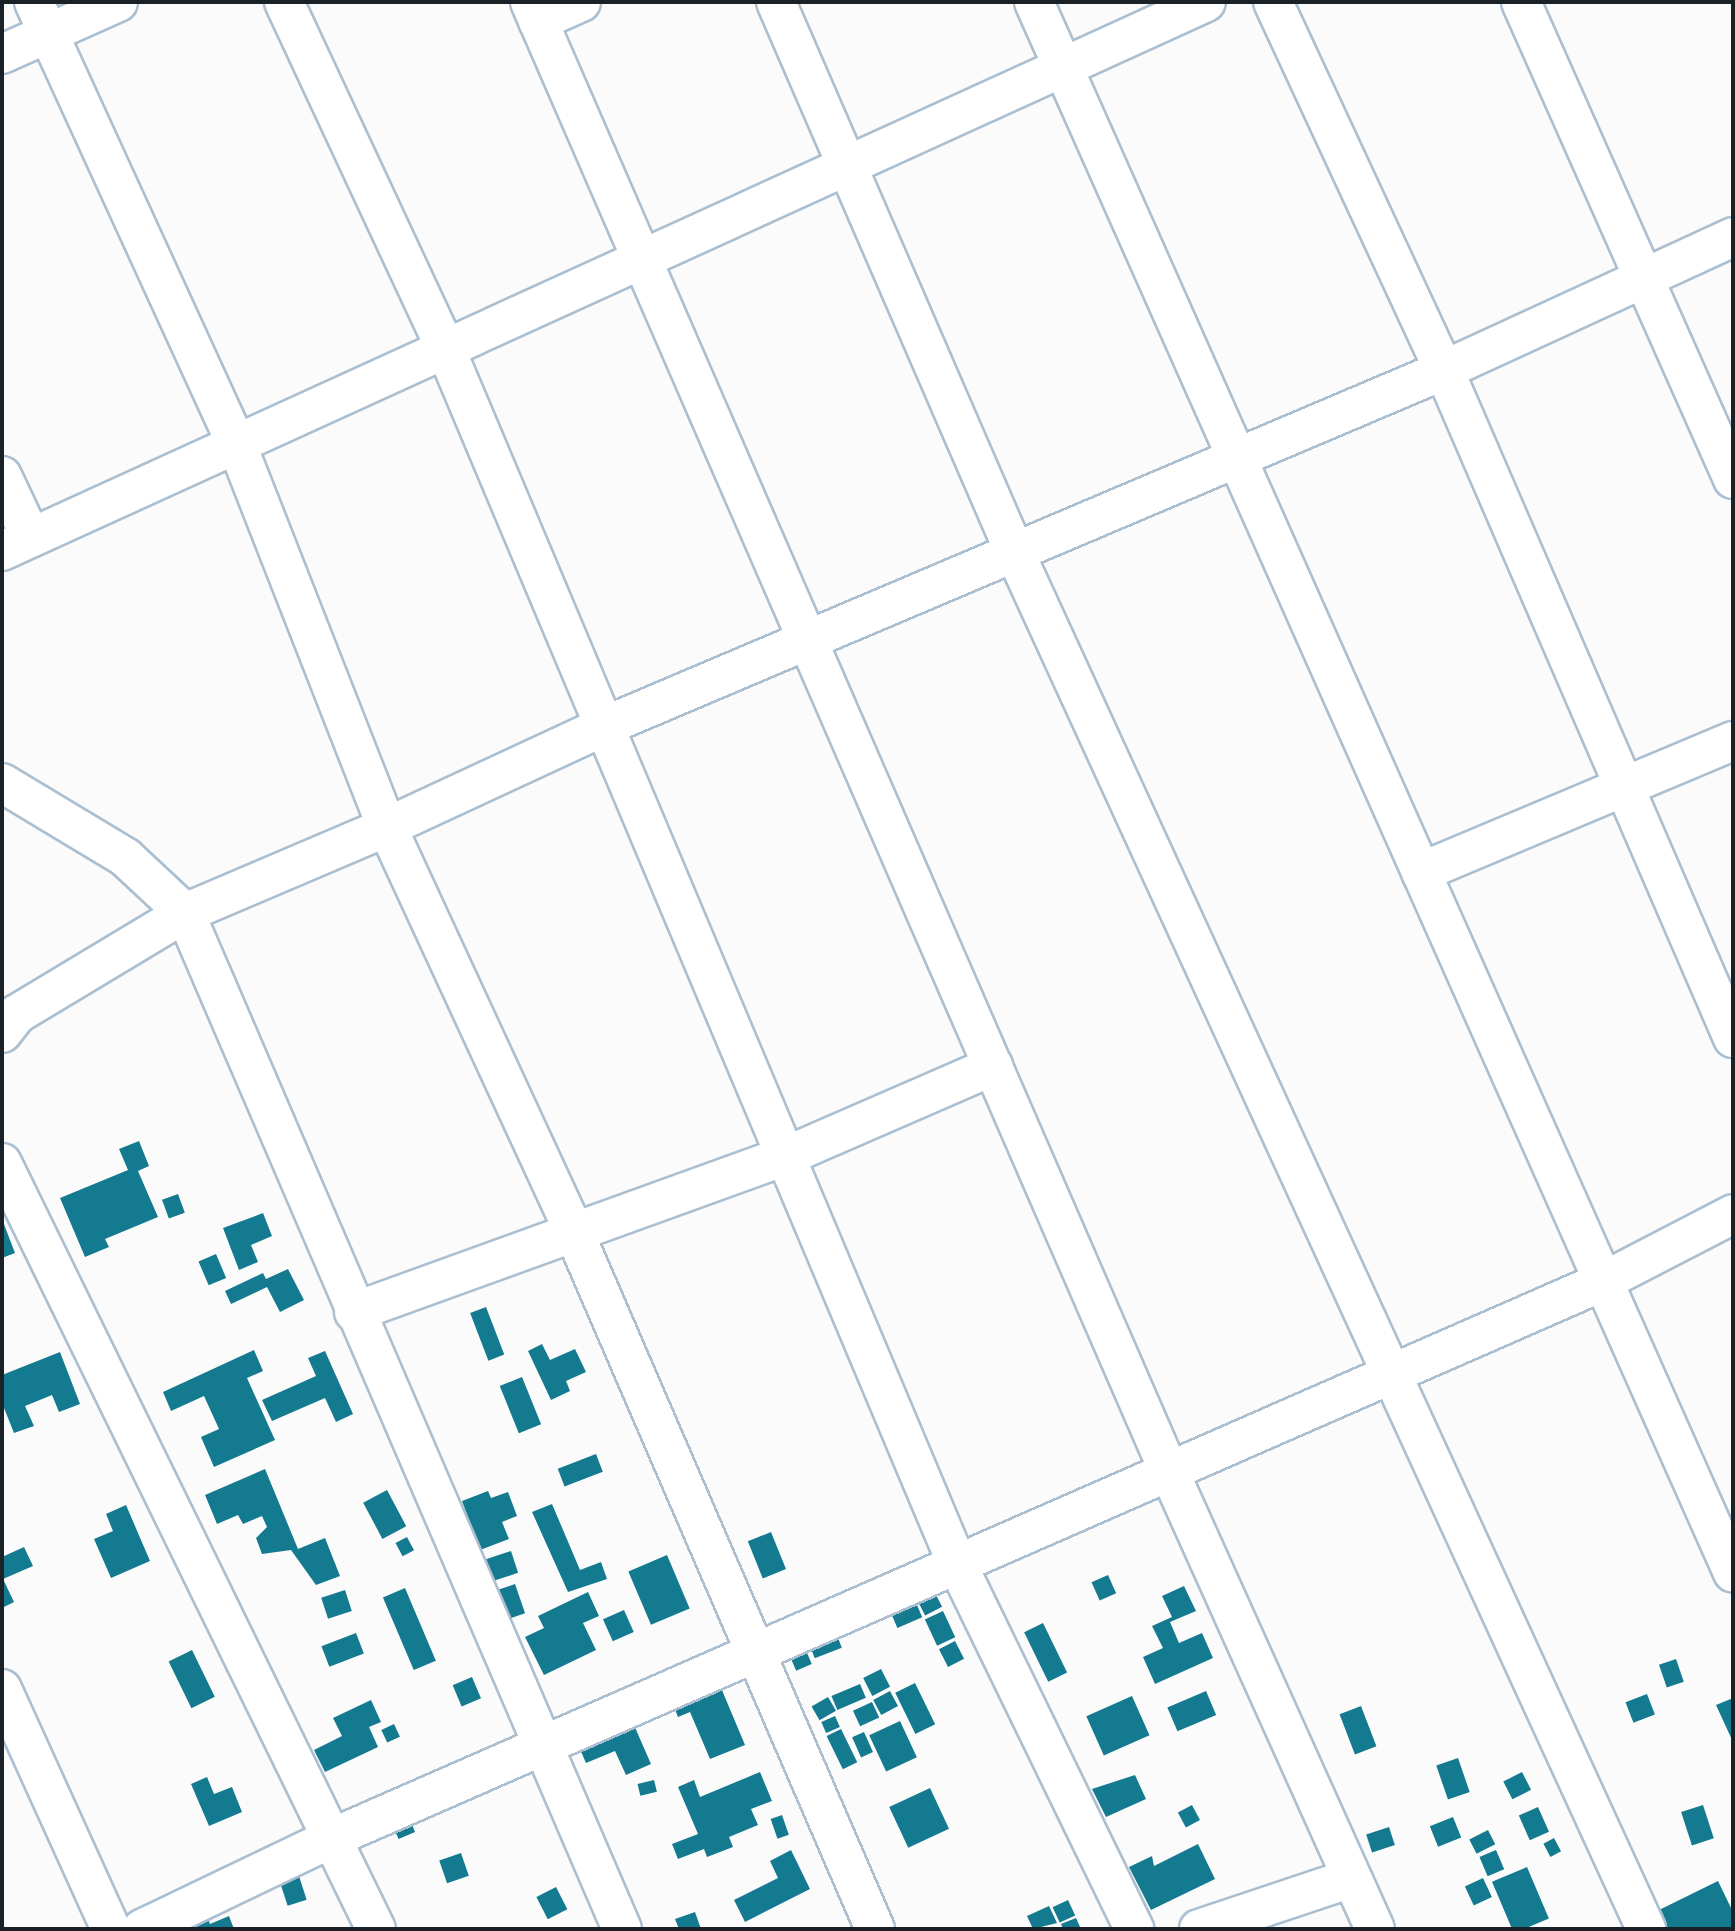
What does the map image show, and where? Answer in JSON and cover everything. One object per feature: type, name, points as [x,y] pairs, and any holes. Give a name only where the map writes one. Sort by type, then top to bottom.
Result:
[{"type":"street","points":[[2,54],[41,18],[118,2]]},
{"type":"street","points":[[284,2],[446,350],[957,1564],[1134,1929]]},
{"type":"street","points":[[581,2],[534,11],[1168,1469],[1375,1929]]},
{"type":"street","points":[[776,2],[1015,553],[1646,1929]]},
{"type":"street","points":[[1034,2],[1059,66],[1733,1573]]},
{"type":"street","points":[[2,476],[16,545],[643,260],[1059,66],[1206,2]]},
{"type":"street","points":[[1273,2],[1444,370],[1628,786],[1733,1038]]},
{"type":"street","points":[[1521,2],[1642,281],[1733,480]]},
{"type":"street","points":[[41,18],[237,445],[387,827],[573,1230],[875,1929]]},
{"type":"street","points":[[7,1017],[185,913],[387,827],[605,726],[810,642],[1444,370],[1733,237]]},
{"type":"street","points":[[1421,872],[1733,741]]},
{"type":"street","points":[[2,783],[125,857],[185,913],[354,1312],[546,1747],[622,1929]]},
{"type":"street","points":[[354,1312],[573,1230],[786,1156],[993,1066]]},
{"type":"street","points":[[2,1163],[376,1929]]},
{"type":"street","points":[[142,1929],[332,1838],[546,1747],[1168,1469],[1604,1281],[1733,1214]]},
{"type":"street","points":[[2,1689],[111,1929]]},
{"type":"street","points":[[1199,1929],[1352,1878]]},
{"type":"building","points":[[139,1141],[149,1166],[138,1171],[158,1217],[105,1239],[109,1247],[85,1257],[60,1198],[128,1170],[119,1149]]},
{"type":"building","points":[[178,1194],[185,1213],[169,1219],[162,1200]]},
{"type":"building","points":[[263,1213],[272,1236],[251,1245],[258,1262],[239,1270],[223,1228]]},
{"type":"building","points":[[2,1219],[15,1253],[2,1258]]},
{"type":"building","points":[[216,1254],[226,1278],[209,1285],[199,1261]]},
{"type":"building","points":[[288,1269],[304,1300],[280,1312],[267,1287],[231,1304],[225,1291],[263,1273],[266,1279]]},
{"type":"building","points":[[486,1307],[504,1355],[488,1361],[470,1313]]},
{"type":"building","points":[[542,1344],[550,1360],[575,1349],[586,1372],[566,1381],[570,1391],[551,1400],[528,1351]]},
{"type":"building","points":[[254,1350],[263,1371],[247,1378],[275,1440],[214,1467],[201,1437],[219,1429],[204,1396],[171,1411],[163,1392]]},
{"type":"building","points":[[325,1351],[353,1414],[336,1422],[325,1398],[272,1421],[262,1400],[316,1376],[308,1358]]},
{"type":"building","points":[[60,1352],[80,1404],[59,1412],[52,1395],[25,1406],[34,1426],[14,1433],[2,1403],[2,1375]]},
{"type":"building","points":[[522,1377],[541,1424],[519,1433],[500,1386]]},
{"type":"building","points":[[596,1454],[603,1472],[565,1486],[558,1469]]},
{"type":"building","points":[[265,1469],[298,1549],[325,1538],[340,1576],[316,1585],[291,1550],[262,1554],[256,1538],[267,1527],[262,1516],[243,1524],[238,1515],[217,1524],[205,1495]]},
{"type":"building","points":[[387,1490],[406,1526],[382,1539],[363,1503]]},
{"type":"building","points":[[488,1491],[491,1498],[508,1492],[517,1516],[502,1522],[509,1539],[480,1550],[462,1501]]},
{"type":"building","points":[[552,1504],[580,1570],[601,1562],[607,1579],[568,1592],[532,1512]]},
{"type":"building","points":[[126,1505],[150,1561],[111,1578],[94,1539],[113,1531],[106,1514]]},
{"type":"building","points":[[771,1532],[786,1569],[763,1578],[748,1541]]},
{"type":"building","points":[[407,1537],[414,1550],[403,1556],[396,1543]]},
{"type":"building","points":[[24,1547],[33,1566],[3,1579],[14,1602],[2,1608],[2,1557]]},
{"type":"building","points":[[511,1551],[518,1573],[491,1582],[484,1560]]},
{"type":"building","points":[[667,1555],[690,1608],[651,1625],[628,1571]]},
{"type":"building","points":[[1108,1575],[1116,1593],[1100,1601],[1092,1582]]},
{"type":"building","points":[[515,1584],[525,1613],[509,1619],[499,1590]]},
{"type":"building","points":[[1184,1586],[1196,1611],[1170,1622],[1179,1643],[1202,1633],[1213,1658],[1155,1684],[1143,1657],[1163,1648],[1152,1626],[1172,1617],[1162,1596]]},
{"type":"building","points":[[405,1588],[436,1661],[414,1670],[383,1597]]},
{"type":"building","points":[[933,1589],[942,1607],[925,1615],[916,1598]]},
{"type":"building","points":[[345,1590],[352,1611],[328,1619],[321,1598]]},
{"type":"building","points":[[588,1592],[599,1616],[583,1623],[596,1650],[544,1675],[525,1637],[544,1628],[538,1616]]},
{"type":"building","points":[[914,1598],[922,1617],[897,1628],[889,1609]]},
{"type":"building","points":[[624,1610],[634,1632],[613,1641],[603,1619]]},
{"type":"building","points":[[943,1611],[955,1637],[937,1646],[925,1619]]},
{"type":"building","points":[[1043,1623],[1067,1672],[1048,1682],[1024,1632]]},
{"type":"building","points":[[835,1630],[842,1648],[815,1658],[808,1640]]},
{"type":"building","points":[[356,1633],[364,1654],[329,1667],[321,1646]]},
{"type":"building","points":[[802,1641],[812,1664],[796,1671],[786,1648]]},
{"type":"building","points":[[955,1641],[964,1659],[948,1667],[939,1649]]},
{"type":"building","points":[[192,1650],[215,1697],[191,1708],[169,1661]]},
{"type":"building","points":[[1676,1659],[1684,1682],[1667,1688],[1659,1665]]},
{"type":"building","points":[[881,1669],[890,1687],[872,1696],[863,1678]]},
{"type":"building","points":[[472,1677],[481,1698],[462,1706],[453,1685]]},
{"type":"building","points":[[719,1683],[745,1745],[710,1759],[690,1712],[678,1717],[672,1702]]},
{"type":"building","points":[[915,1683],[935,1724],[915,1734],[895,1693]]},
{"type":"building","points":[[860,1684],[866,1698],[837,1710],[831,1696]]},
{"type":"building","points":[[890,1691],[898,1706],[881,1715],[873,1700]]},
{"type":"building","points":[[1206,1691],[1216,1715],[1177,1731],[1167,1707]]},
{"type":"building","points":[[1647,1694],[1655,1715],[1633,1723],[1626,1702]]},
{"type":"building","points":[[1132,1696],[1149,1735],[1104,1756],[1086,1716]]},
{"type":"building","points":[[828,1697],[836,1711],[820,1720],[812,1706]]},
{"type":"building","points":[[1733,1698],[1733,1742],[1716,1705]]},
{"type":"building","points":[[371,1700],[381,1722],[369,1727],[378,1747],[325,1772],[314,1750],[342,1736],[333,1718]]},
{"type":"building","points":[[872,1702],[879,1717],[860,1726],[853,1711]]},
{"type":"building","points":[[1361,1706],[1376,1746],[1355,1754],[1340,1714]]},
{"type":"building","points":[[630,1716],[651,1764],[626,1775],[615,1751],[586,1763],[576,1740]]},
{"type":"building","points":[[835,1716],[840,1727],[826,1733],[821,1722]]},
{"type":"building","points":[[900,1721],[917,1757],[886,1772],[869,1735]]},
{"type":"building","points":[[394,1724],[400,1737],[387,1743],[381,1730]]},
{"type":"building","points":[[841,1729],[857,1762],[843,1769],[827,1736]]},
{"type":"building","points":[[864,1732],[873,1752],[861,1757],[852,1737]]},
{"type":"building","points":[[1458,1758],[1470,1792],[1448,1800],[1436,1765]]},
{"type":"building","points":[[760,1772],[772,1801],[751,1809],[758,1825],[729,1837],[733,1847],[707,1857],[704,1849],[678,1859],[672,1844],[698,1834],[678,1787],[694,1780],[700,1797]]},
{"type":"building","points":[[1522,1772],[1531,1790],[1512,1799],[1503,1782]]},
{"type":"building","points":[[1135,1775],[1146,1799],[1106,1817],[1092,1789]]},
{"type":"building","points":[[207,1777],[214,1794],[232,1787],[242,1812],[209,1826],[191,1784]]},
{"type":"building","points":[[654,1780],[657,1792],[640,1796],[638,1784]]},
{"type":"building","points":[[930,1788],[949,1829],[908,1848],[889,1807]]},
{"type":"building","points":[[1192,1805],[1200,1820],[1186,1828],[1178,1813]]},
{"type":"building","points":[[1703,1805],[1714,1838],[1692,1845],[1681,1812]]},
{"type":"building","points":[[1538,1807],[1549,1832],[1530,1840],[1519,1816]]},
{"type":"building","points":[[782,1815],[789,1835],[777,1839],[771,1819]]},
{"type":"building","points":[[1453,1817],[1461,1837],[1438,1847],[1430,1826]]},
{"type":"building","points":[[410,1820],[415,1832],[399,1839],[393,1827]]},
{"type":"building","points":[[1389,1827],[1395,1845],[1372,1852],[1366,1834]]},
{"type":"building","points":[[1488,1830],[1495,1844],[1477,1854],[1469,1840]]},
{"type":"building","points":[[1554,1838],[1561,1851],[1550,1857],[1543,1844]]},
{"type":"building","points":[[1198,1844],[1215,1879],[1151,1910],[1129,1867],[1152,1856],[1154,1866]]},
{"type":"building","points":[[791,1850],[810,1889],[745,1922],[734,1900],[778,1878],[770,1861]]},
{"type":"building","points":[[1496,1850],[1504,1869],[1488,1876],[1479,1857]]},
{"type":"building","points":[[461,1853],[469,1876],[447,1883],[439,1860]]},
{"type":"building","points":[[1527,1867],[1549,1919],[1524,1929],[1512,1929],[1492,1882]]},
{"type":"building","points":[[298,1873],[307,1900],[288,1906],[279,1879]]},
{"type":"building","points":[[1483,1878],[1492,1897],[1474,1905],[1465,1886]]},
{"type":"building","points":[[1718,1881],[1733,1912],[1733,1929],[1666,1929],[1657,1911]]},
{"type":"building","points":[[556,1887],[567,1909],[548,1919],[536,1897]]},
{"type":"building","points":[[1068,1900],[1075,1915],[1060,1923],[1053,1907]]},
{"type":"building","points":[[1049,1906],[1057,1923],[1033,1929],[1027,1916]]},
{"type":"building","points":[[205,1911],[210,1924],[229,1916],[234,1929],[163,1929]]},
{"type":"building","points":[[695,1912],[701,1929],[679,1929],[675,1919]]},
{"type":"building","points":[[1076,1918],[1081,1929],[1063,1929],[1061,1924]]}]
